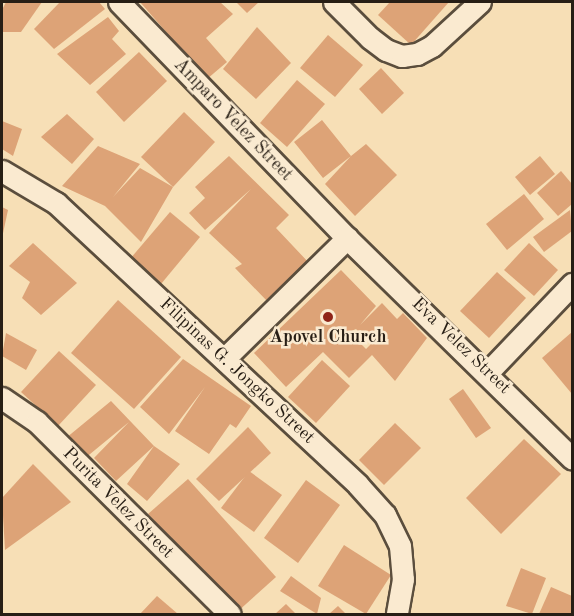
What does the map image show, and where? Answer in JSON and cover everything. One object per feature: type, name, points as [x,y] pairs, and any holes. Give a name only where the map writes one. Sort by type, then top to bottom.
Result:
[{"type":"street","name":"Amparo Velez Street","points":[[119,2],[347,238]]},
{"type":"street","points":[[334,2],[370,38],[386,50],[402,56],[432,46],[480,2]]},
{"type":"street","name":"Filipinas G. Jongko Street","points":[[2,171],[56,203],[358,485],[385,515],[402,556],[403,579],[397,615]]},
{"type":"street","points":[[224,358],[347,238]]},
{"type":"street","name":"Eva Velez Street","points":[[347,238],[488,372],[573,458]]},
{"type":"street","points":[[488,372],[573,284]]},
{"type":"street","name":"Purita Velez Street","points":[[2,398],[37,422],[230,615]]},
{"type":"building","points":[[6,2],[42,2],[21,32],[2,32],[2,10]]},
{"type":"building","points":[[60,2],[99,2],[105,9],[54,49],[34,29]]},
{"type":"building","points":[[140,2],[220,2],[233,14],[206,38],[227,62],[207,79]]},
{"type":"building","points":[[236,2],[259,2],[247,13]]},
{"type":"building","points":[[390,2],[449,2],[411,45],[378,15]]},
{"type":"building","points":[[108,17],[119,31],[112,39],[126,54],[90,85],[57,54]]},
{"type":"building","points":[[257,27],[291,63],[256,99],[223,69]]},
{"type":"building","points":[[328,35],[363,65],[335,97],[300,68]]},
{"type":"building","points":[[139,52],[167,81],[124,122],[96,92]]},
{"type":"building","points":[[381,68],[404,93],[382,114],[359,89]]},
{"type":"building","points":[[297,80],[325,104],[287,147],[260,123]]},
{"type":"building","points":[[184,112],[215,142],[173,187],[141,157]]},
{"type":"building","points":[[67,114],[94,139],[72,164],[41,137]]},
{"type":"building","points":[[322,120],[351,156],[323,178],[294,142]]},
{"type":"building","points":[[2,121],[22,129],[13,156],[2,149]]},
{"type":"building","points":[[366,144],[397,175],[355,216],[325,184],[351,156]]},
{"type":"building","points":[[98,146],[140,164],[113,197],[140,168],[173,187],[141,242],[105,206],[62,186]]},
{"type":"building","points":[[229,156],[289,215],[276,228],[310,264],[268,302],[235,268],[242,264],[209,233],[251,189],[205,230],[189,213],[205,198],[195,187]]},
{"type":"building","points":[[540,156],[555,174],[530,195],[515,177]]},
{"type":"building","points":[[561,171],[572,184],[572,204],[558,216],[537,193]]},
{"type":"building","points":[[524,194],[544,219],[507,250],[486,224]]},
{"type":"building","points":[[2,207],[8,210],[2,238]]},
{"type":"building","points":[[570,210],[572,231],[544,252],[533,237]]},
{"type":"building","points":[[170,212],[200,237],[161,284],[130,259]]},
{"type":"building","points":[[33,243],[77,283],[41,315],[22,298],[30,282],[9,266]]},
{"type":"building","points":[[529,243],[558,270],[534,296],[504,270]]},
{"type":"building","name":"Apovel Church","points":[[341,270],[376,306],[360,325],[382,303],[397,319],[403,313],[427,338],[395,381],[372,355],[349,378],[323,352],[286,387],[254,353]],"holes":[[[356,329],[371,344],[366,349],[349,332]]]},
{"type":"building","points":[[497,272],[526,298],[489,338],[460,311]]},
{"type":"building","points":[[118,300],[181,357],[134,409],[71,353]]},
{"type":"building","points":[[572,332],[572,394],[542,358]]},
{"type":"building","points":[[6,333],[37,350],[26,370],[2,356]]},
{"type":"building","points":[[59,351],[96,385],[58,426],[21,392]]},
{"type":"building","points":[[183,359],[251,406],[236,428],[230,424],[209,454],[175,431],[205,387],[169,434],[140,407]]},
{"type":"building","points":[[322,360],[350,386],[316,423],[288,397]]},
{"type":"building","points":[[463,389],[491,428],[476,438],[449,399]]},
{"type":"building","points":[[111,401],[154,446],[116,481],[94,458],[129,422],[84,459],[66,438]]},
{"type":"building","points":[[395,423],[421,448],[384,485],[359,460]]},
{"type":"building","points":[[248,427],[271,453],[219,501],[196,479]]},
{"type":"building","points":[[524,439],[561,474],[501,534],[466,498]]},
{"type":"building","points":[[154,446],[180,464],[147,501],[127,484]]},
{"type":"building","points":[[33,464],[71,502],[5,550],[2,498]]},
{"type":"building","points":[[249,471],[282,495],[254,532],[221,508]]},
{"type":"building","points":[[188,479],[276,577],[236,613],[148,514]]},
{"type":"building","points":[[306,480],[340,505],[298,563],[264,538]]},
{"type":"building","points":[[344,545],[391,575],[366,614],[318,586]]},
{"type":"building","points":[[521,568],[546,578],[532,614],[506,606]]},
{"type":"building","points":[[291,576],[321,598],[317,614],[280,591]]},
{"type":"building","points":[[551,587],[572,596],[572,614],[539,614]]},
{"type":"building","points":[[157,596],[178,614],[140,614]]},
{"type":"building","points":[[286,604],[296,614],[275,614]]},
{"type":"building","points":[[338,606],[346,614],[329,614]]},
{"type":"place","name":"Apovel Church","points":[[328,317]]}]
